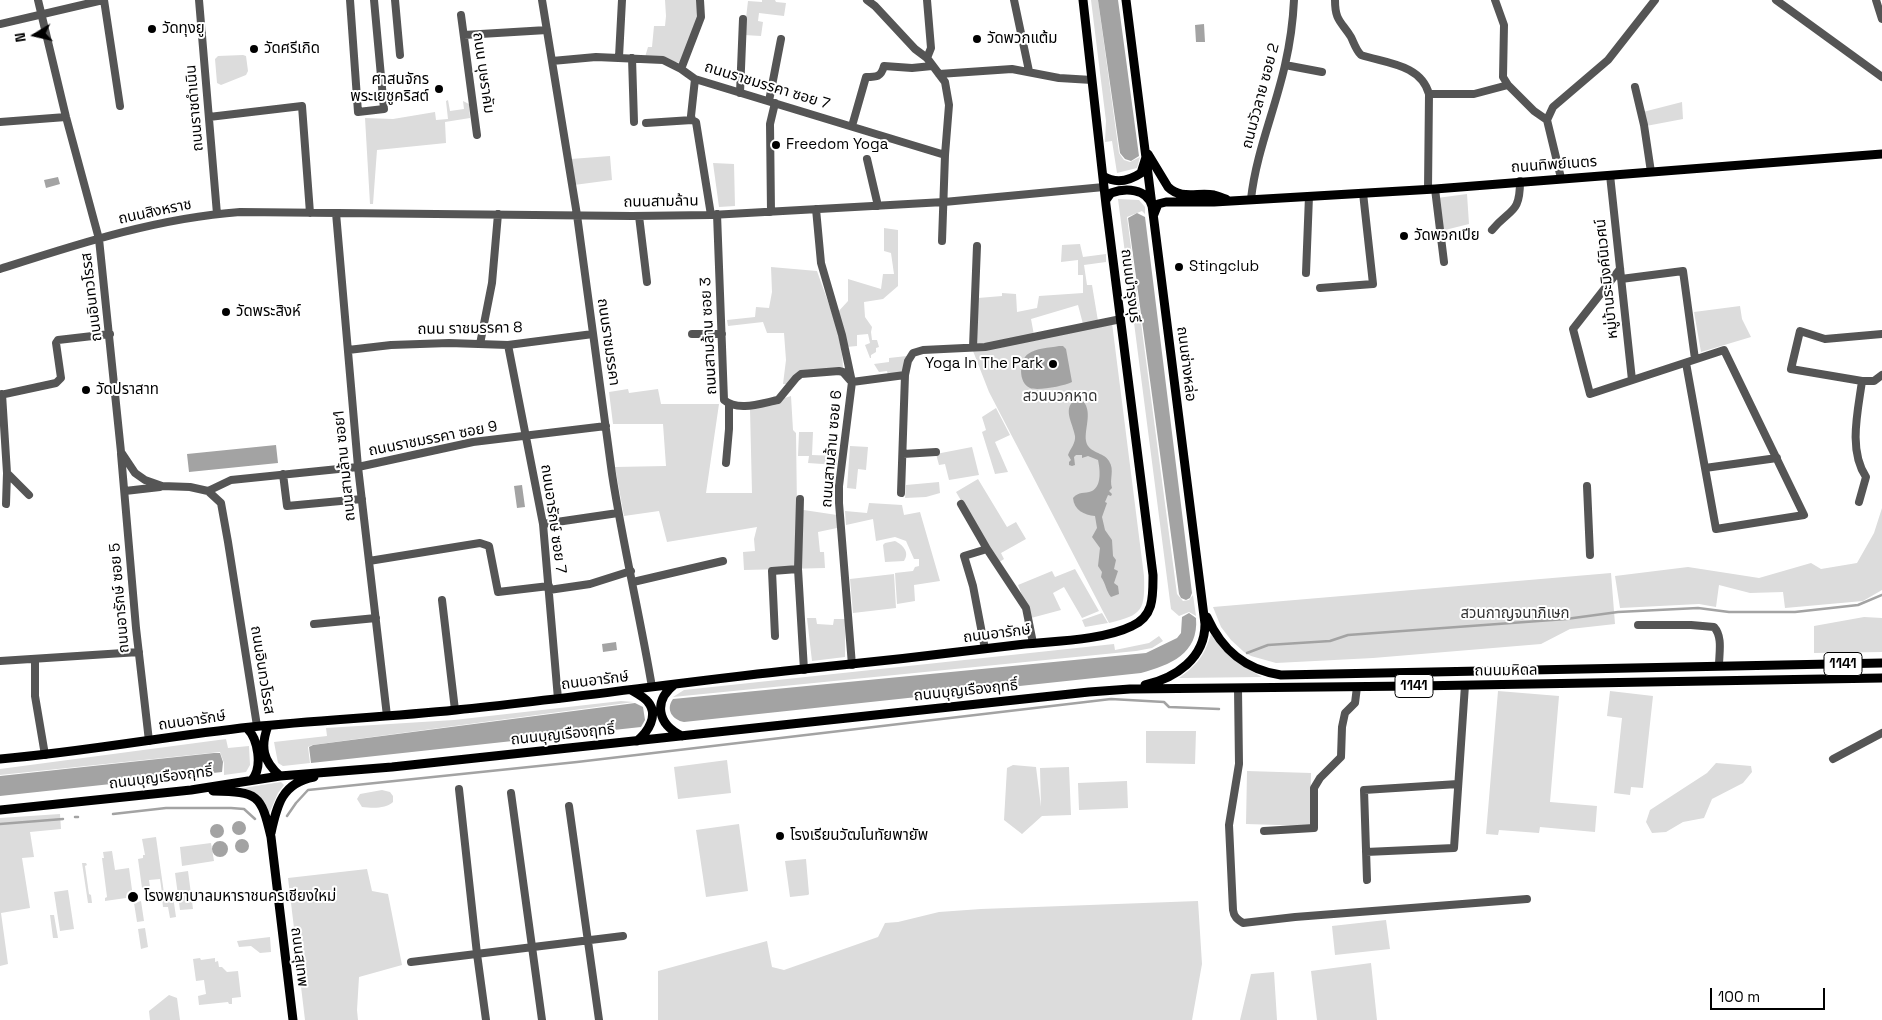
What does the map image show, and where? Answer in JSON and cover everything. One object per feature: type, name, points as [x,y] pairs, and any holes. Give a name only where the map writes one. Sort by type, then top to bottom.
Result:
[{"type":"main road","name":"ถนนบำรุงบุรี","points":[[1083,0],[1104,188],[1153,575]]},
{"type":"main road","name":"ถนนช่างหล่อ","points":[[1126,0],[1147,152],[1204,610],[1205,633],[1203,643],[1192,660],[1168,678],[1130,689]]},
{"type":"main road","points":[[1103,176],[1115,181],[1134,178],[1141,173],[1147,152]]},
{"type":"main road","name":"ถนนทิพย์เนตร","points":[[1147,152],[1173,191],[1180,194],[1214,195],[1228,200]]},
{"type":"main road","name":"ถนนทิพย์เนตร","points":[[1154,214],[1158,204],[1166,202],[1432,189],[1882,154]]},
{"type":"main road","points":[[1106,200],[1111,193],[1116,191],[1137,191],[1144,194],[1150,201],[1154,214]]},
{"type":"main road","name":"ถนนอารักษ์","points":[[0,759],[44,755],[257,726],[454,710],[558,699],[676,683],[852,665],[1111,633],[1133,626],[1142,620],[1150,610],[1153,598],[1153,575]]},
{"type":"main road","name":"ถนนมหิดล","points":[[1204,610],[1219,639],[1225,646],[1248,665],[1264,672],[1280,675],[1882,663]]},
{"type":"main road","points":[[1596,668],[1596,683]]},
{"type":"main road","name":"ถนนมหิดล","points":[[1130,689],[1238,689],[1882,678]]},
{"type":"main road","points":[[676,683],[668,690],[660,707],[666,725],[673,732],[682,736]]},
{"type":"main road","name":"ถนนบุญเรืองฤทธิ์","points":[[0,810],[191,790],[306,773],[336,772],[1130,689]]},
{"type":"main road","points":[[631,690],[648,702],[651,709],[652,719],[650,728],[637,741]]},
{"type":"main road","points":[[268,726],[264,738],[266,761],[280,776]]},
{"type":"main road","points":[[247,728],[253,734],[257,754],[257,774],[252,780]]},
{"type":"main road","name":"ถนนสุเทพ","points":[[270,837],[276,808],[296,782],[336,772]]},
{"type":"main road","name":"ถนนสุเทพ","points":[[191,790],[238,791],[249,794],[258,800],[265,811],[270,837],[293,1020]]},
{"type":"street","name":"ถนนอินทวโรรส","points":[[38,0],[66,117],[99,239],[121,452],[135,473],[145,480],[162,486]]},
{"type":"street","points":[[0,24],[104,0],[120,106]]},
{"type":"street","name":"ถนนราชดำเนิน","points":[[199,0],[217,214]]},
{"type":"street","points":[[350,0],[358,112],[384,109],[374,0]]},
{"type":"street","points":[[395,0],[400,55]]},
{"type":"street","name":"ถนนราชมรรคา","points":[[542,0],[577,215],[618,513],[631,571],[652,687]]},
{"type":"street","points":[[619,57],[622,0]]},
{"type":"street","points":[[681,69],[701,17],[700,0]]},
{"type":"street","points":[[867,0],[875,6],[914,49],[926,58],[945,82],[949,105],[942,241]]},
{"type":"street","points":[[926,58],[931,48],[927,0]]},
{"type":"street","points":[[1014,0],[1029,71]]},
{"type":"street","name":"ถนนวัวลาย ซอย 2","points":[[1251,199],[1256,167],[1285,66],[1292,28],[1294,0]]},
{"type":"street","points":[[1335,0],[1335,11],[1339,23],[1350,36],[1361,55],[1388,61],[1402,67],[1418,77],[1426,85],[1429,94],[1432,189],[1444,262]]},
{"type":"street","points":[[1495,0],[1504,25],[1503,77],[1508,85],[1534,111],[1547,120]]},
{"type":"street","points":[[1561,178],[1547,120],[1553,107],[1608,60],[1655,0]]},
{"type":"street","points":[[1776,0],[1882,77]]},
{"type":"street","points":[[1876,0],[1882,19]]},
{"type":"street","name":"ถนน บุษราคัม","points":[[461,14],[477,135]]},
{"type":"street","points":[[740,92],[743,18]]},
{"type":"street","points":[[464,36],[547,30]]},
{"type":"street","points":[[771,212],[770,124],[781,38]]},
{"type":"street","name":"ถนนราชมรรคา ซอย 7","points":[[552,61],[619,57],[662,60],[681,69],[695,79],[945,154]]},
{"type":"street","points":[[632,58],[634,122]]},
{"type":"street","points":[[852,126],[866,77],[877,77],[882,74],[884,66],[912,68],[932,66]]},
{"type":"street","points":[[1285,66],[1322,72]]},
{"type":"street","points":[[939,74],[1012,69],[1059,78],[1092,80]]},
{"type":"street","points":[[646,123],[692,120],[695,79]]},
{"type":"street","points":[[1429,94],[1474,94],[1508,85]]},
{"type":"street","points":[[1635,87],[1644,125],[1651,172]]},
{"type":"street","points":[[209,117],[302,106],[310,213]]},
{"type":"street","points":[[0,122],[66,117]]},
{"type":"street","name":"ถนนสามล้าน ซอย 3","points":[[692,120],[696,122],[714,214],[722,334],[724,400],[729,404],[750,405],[778,400],[801,374],[839,371],[843,372],[852,382]]},
{"type":"street","points":[[867,159],[878,206]]},
{"type":"street","name":"หมู่บ้านระมิงค์นิเวศน์","points":[[1610,175],[1632,380]]},
{"type":"street","points":[[1492,230],[1498,222],[1512,213],[1516,206],[1520,195],[1520,181]]},
{"type":"street","name":"ถนนสามล้าน","points":[[217,214],[336,213],[639,216],[714,214],[944,202],[1104,188]]},
{"type":"street","points":[[1320,288],[1373,284],[1363,193]]},
{"type":"street","points":[[1306,273],[1309,196]]},
{"type":"street","name":"ถนนสามล้าน ซอย 6","points":[[816,209],[821,263],[842,335],[852,382],[839,503],[852,665]]},
{"type":"street","name":"ถนนสามล้าน ซอย1","points":[[336,213],[358,467],[387,716]]},
{"type":"street","name":"ถนนสิงหราช","points":[[0,269],[113,235],[179,219],[217,214]]},
{"type":"street","points":[[480,344],[492,283],[498,214]]},
{"type":"street","points":[[639,216],[647,282]]},
{"type":"street","points":[[100,250],[103,244],[113,235]]},
{"type":"street","points":[[974,347],[977,246]]},
{"type":"street","points":[[1620,269],[1574,328],[1590,394],[1686,362],[1724,350],[1804,515],[1716,529],[1686,362]]},
{"type":"street","points":[[1621,279],[1683,272],[1695,360]]},
{"type":"street","points":[[901,493],[905,375],[908,361],[913,353],[923,350],[1010,343],[1121,319]]},
{"type":"street","points":[[1882,334],[1825,339],[1800,331],[1791,369],[1862,381],[1874,381],[1882,374]]},
{"type":"street","points":[[6,504],[7,473],[1,394],[56,383],[62,378],[56,343],[58,340],[110,334]]},
{"type":"street","name":"ถนน ราชมรรคา 8","points":[[348,350],[391,345],[448,343],[508,345],[593,334]]},
{"type":"street","points":[[692,334],[722,334]]},
{"type":"street","name":"ถนนอารักษ์ ซอย 7","points":[[508,345],[543,524],[558,699]]},
{"type":"street","points":[[852,382],[905,375]]},
{"type":"street","points":[[1859,502],[1866,477],[1859,463],[1856,436],[1862,381]]},
{"type":"street","points":[[726,463],[729,404]]},
{"type":"street","name":"ถนนราชมรรคา ซอย 9","points":[[208,491],[231,480],[358,467],[473,442],[606,426]]},
{"type":"street","name":"ถนนอารักษ์ ซอย 5","points":[[121,452],[149,741]]},
{"type":"street","points":[[902,454],[936,452]]},
{"type":"street","points":[[1705,468],[1777,458]]},
{"type":"street","points":[[7,473],[29,495]]},
{"type":"street","points":[[283,474],[287,506],[362,498]]},
{"type":"street","name":"ถนนอินทวโรรส","points":[[125,491],[162,486],[190,487],[208,491],[221,504],[257,726]]},
{"type":"street","points":[[1587,486],[1590,555]]},
{"type":"street","points":[[800,499],[798,569],[804,670]]},
{"type":"street","points":[[960,504],[1026,608],[1033,643]]},
{"type":"street","points":[[543,524],[618,513]]},
{"type":"street","points":[[369,561],[480,543],[489,546],[498,592],[590,584],[631,571]]},
{"type":"street","points":[[985,649],[973,586],[964,556],[987,549]]},
{"type":"street","points":[[633,582],[723,561]]},
{"type":"street","points":[[775,636],[772,571],[798,569]]},
{"type":"street","points":[[442,600],[454,710]]},
{"type":"street","points":[[314,624],[376,618]]},
{"type":"street","points":[[1638,625],[1714,627],[1718,632],[1719,638],[1719,666]]},
{"type":"street","points":[[0,661],[139,652]]},
{"type":"street","points":[[34,660],[35,696],[44,755]]},
{"type":"street","points":[[1366,852],[1454,848],[1465,685]]},
{"type":"street","points":[[1264,831],[1314,828],[1314,788],[1320,778],[1341,758],[1342,727],[1345,713],[1356,703],[1357,687]]},
{"type":"street","points":[[1238,689],[1239,764],[1230,825],[1233,910],[1236,918],[1243,922],[1527,899]]},
{"type":"street","points":[[1833,759],[1882,733]]},
{"type":"street","points":[[1367,880],[1364,790],[1458,784]]},
{"type":"street","points":[[459,789],[486,1020]]},
{"type":"street","points":[[511,792],[542,1020]]},
{"type":"street","points":[[569,806],[599,1020]]},
{"type":"street","points":[[411,962],[623,936]]},
{"type":"green space","points":[[665,0],[697,0],[698,16],[681,63],[645,57],[648,47],[652,47],[654,26],[665,26]]},
{"type":"green space","points":[[762,0],[775,0],[776,2],[786,3],[784,16],[759,13],[758,21],[763,22],[761,36],[744,35],[748,1],[762,2]]},
{"type":"green space","points":[[1091,0],[1098,0],[1119,153],[1124,160],[1130,162],[1140,157],[1137,168],[1117,173],[1112,141],[1105,142],[1106,121]]},
{"type":"green space","points":[[218,56],[246,56],[248,71],[246,75],[221,85],[217,83],[215,59]]},
{"type":"green space","points":[[448,100],[450,111],[464,109],[463,101],[469,104],[470,118],[445,122],[446,143],[377,150],[373,204],[370,204],[365,118],[393,119],[435,112],[436,120],[448,119],[446,101]]},
{"type":"green space","points":[[1682,102],[1683,119],[1646,126],[1643,112]]},
{"type":"green space","points":[[610,156],[612,180],[574,185],[571,159]]},
{"type":"green space","points":[[713,163],[734,164],[735,206],[719,207]]},
{"type":"green space","points":[[1467,194],[1469,224],[1441,231],[1437,198]]},
{"type":"green space","points":[[1118,199],[1139,200],[1145,207],[1145,214],[1142,211],[1127,217],[1177,594],[1183,601],[1189,600],[1193,595],[1196,616],[1189,612],[1179,616],[1171,609]]},
{"type":"green space","points":[[884,228],[898,230],[898,286],[883,299],[864,302],[865,317],[872,327],[872,340],[877,340],[879,347],[876,348],[876,352],[870,358],[865,345],[870,343],[868,334],[857,335],[857,346],[846,347],[837,313],[848,301],[848,279],[881,289],[883,274],[894,274],[891,253],[884,251]]},
{"type":"green space","points":[[1080,244],[1083,257],[1106,254],[1106,262],[1084,265],[1087,285],[1092,285],[1098,321],[1083,324],[1078,305],[1031,319],[1034,335],[976,345],[978,298],[1002,296],[1002,293],[1016,294],[1017,312],[1037,308],[1039,296],[1083,293],[1083,275],[1078,275],[1078,260],[1061,262],[1062,245]]},
{"type":"green space","points":[[771,267],[817,271],[838,332],[843,369],[809,371],[789,384],[783,384],[786,360],[784,333],[767,333],[763,322],[728,326],[727,320],[755,317],[756,307],[769,308],[772,292]]},
{"type":"green space","points":[[1740,306],[1742,319],[1751,337],[1701,352],[1694,312]]},
{"type":"green space","name":"สวนบวกหาด","points":[[1112,323],[1144,576],[1144,597],[1140,609],[1135,614],[1109,623],[989,392],[973,351]]},
{"type":"green space","points":[[907,356],[903,372],[888,375],[887,371],[879,372],[874,364],[889,362],[889,358]]},
{"type":"green space","points":[[628,389],[629,393],[658,389],[661,404],[719,404],[706,493],[752,493],[750,409],[791,396],[793,430],[796,433],[797,509],[837,515],[837,528],[818,532],[820,552],[824,552],[825,568],[744,570],[743,552],[755,551],[754,539],[757,527],[667,542],[659,511],[624,516],[615,467],[666,466],[663,424],[613,424],[609,392]]},
{"type":"green space","points":[[996,408],[1010,435],[995,442],[1008,472],[995,474],[982,432],[986,430],[982,417]]},
{"type":"green space","points":[[799,432],[813,432],[812,455],[837,456],[837,465],[808,463],[809,456],[798,456]]},
{"type":"green space","points":[[850,446],[868,447],[866,470],[858,469],[856,489],[847,488]]},
{"type":"green space","points":[[972,447],[979,475],[949,480],[945,464],[939,465],[936,454]]},
{"type":"green space","points":[[978,479],[1007,527],[1016,522],[1026,539],[1001,553],[1004,559],[998,563],[956,492]]},
{"type":"green space","points":[[939,482],[940,493],[926,497],[905,498],[906,485]]},
{"type":"green space","points":[[869,503],[902,505],[904,515],[920,512],[940,581],[914,585],[915,601],[897,604],[895,573],[913,571],[915,567],[919,566],[919,559],[914,559],[906,541],[895,537],[876,541],[873,519],[846,525],[845,511],[867,513]]},
{"type":"green space","points":[[1882,508],[1882,590],[1863,601],[1785,608],[1783,592],[1750,593],[1719,585],[1716,607],[1699,604],[1620,608],[1615,576],[1688,567],[1759,578],[1811,563],[1821,569],[1857,563],[1874,533]]},
{"type":"green space","points":[[895,541],[905,549],[906,558],[904,561],[885,562],[883,545]]},
{"type":"green space","points":[[1075,569],[1099,611],[1082,618],[1064,587],[1053,593],[1061,610],[1031,618],[1018,585],[1052,571],[1055,577]]},
{"type":"green space","name":"สวนกาญจนาภิเษก","points":[[1611,573],[1615,624],[1570,629],[1541,644],[1373,658],[1276,663],[1251,656],[1244,652],[1221,627],[1213,607]]},
{"type":"green space","points":[[894,574],[896,608],[853,613],[850,579]]},
{"type":"green space","points":[[1102,613],[1108,623],[1085,627],[1082,620]]},
{"type":"green space","points":[[1864,617],[1882,618],[1882,652],[1814,653],[1814,626]]},
{"type":"green space","points":[[807,618],[816,618],[817,624],[833,625],[834,619],[845,619],[845,657],[812,661]]},
{"type":"green space","points":[[1211,634],[1234,658],[1262,677],[1179,678],[1200,659]]},
{"type":"green space","points":[[1159,636],[1163,641],[1152,648],[1136,651],[673,697],[684,690],[1114,644],[1115,650],[1149,643]]},
{"type":"green space","points":[[1498,691],[1559,696],[1550,802],[1597,806],[1595,832],[1540,827],[1539,833],[1499,830],[1498,835],[1486,834]]},
{"type":"green space","points":[[1610,691],[1653,696],[1643,788],[1631,787],[1630,795],[1614,793],[1622,718],[1607,716]]},
{"type":"green space","points":[[621,701],[634,702],[312,745],[308,747],[310,763],[283,766],[278,763],[274,742],[327,736],[326,728],[454,720]]},
{"type":"green space","points":[[1146,731],[1196,731],[1195,764],[1146,763]]},
{"type":"green space","points":[[226,739],[228,748],[249,746],[250,765],[246,772],[224,775],[224,763],[220,752],[0,775],[0,769]]},
{"type":"green space","points":[[727,760],[731,793],[678,799],[674,767]]},
{"type":"green space","points":[[1716,763],[1751,766],[1752,772],[1743,783],[1712,799],[1704,818],[1683,822],[1666,832],[1652,833],[1646,822],[1650,810],[1707,773]]},
{"type":"green space","points":[[1013,765],[1036,767],[1041,807],[1040,768],[1069,767],[1071,815],[1042,816],[1022,834],[1004,820],[1007,768]]},
{"type":"green space","points":[[1247,771],[1311,773],[1310,826],[1246,824]]},
{"type":"green space","points":[[1127,781],[1128,808],[1079,810],[1078,783]]},
{"type":"green space","points":[[281,782],[284,785],[278,793],[269,814],[260,797],[243,788]]},
{"type":"green space","points":[[382,790],[390,792],[393,796],[393,802],[387,806],[362,807],[357,799],[360,794]]},
{"type":"green space","points":[[60,814],[61,829],[30,832],[34,857],[22,858],[30,908],[1,913],[8,964],[0,966],[0,818]]},
{"type":"green space","points":[[739,824],[748,891],[706,897],[696,830]]},
{"type":"green space","points":[[156,837],[164,893],[162,893],[160,879],[149,880],[150,887],[142,888],[138,859],[143,858],[143,855],[145,855],[142,839]]},
{"type":"green space","points":[[211,843],[214,861],[182,866],[180,847]]},
{"type":"green space","points":[[112,851],[115,870],[129,868],[133,897],[105,901],[107,897],[102,858],[104,858],[103,852]]},
{"type":"green space","points":[[806,859],[809,894],[790,897],[785,861]]},
{"type":"green space","points":[[82,863],[87,865],[85,866],[92,903],[88,903]]},
{"type":"green space","points":[[367,869],[372,891],[388,894],[402,965],[359,977],[358,1020],[305,1020],[288,878]]},
{"type":"green space","points":[[188,871],[193,909],[180,910],[175,873]]},
{"type":"green space","points":[[68,890],[74,929],[60,931],[54,892]]},
{"type":"green space","points":[[173,896],[176,917],[170,918],[168,907],[163,907],[162,897]]},
{"type":"green space","points":[[141,901],[144,921],[137,922],[134,903]]},
{"type":"green space","points":[[1198,901],[1202,964],[1192,1020],[658,1020],[658,971],[767,941],[772,967],[784,970],[878,937],[885,923],[898,922],[939,912]]},
{"type":"green space","points":[[50,915],[54,915],[58,938],[53,938]]},
{"type":"green space","points":[[1386,920],[1390,949],[1335,955],[1332,926]]},
{"type":"green space","points":[[145,928],[148,947],[141,949],[138,929]]},
{"type":"green space","points":[[270,937],[271,952],[260,953],[251,946],[239,947],[237,941]]},
{"type":"green space","points":[[200,958],[201,960],[215,958],[215,962],[218,961],[219,967],[222,967],[227,972],[238,971],[241,997],[232,998],[232,1004],[228,1002],[199,1005],[198,996],[206,994],[204,980],[196,981],[193,959]]},
{"type":"green space","points":[[1371,963],[1377,1020],[1317,1020],[1311,971]]},
{"type":"green space","points":[[1274,972],[1277,1020],[1240,1020],[1251,974]]},
{"type":"green space","points":[[169,995],[177,998],[180,1020],[150,1020],[149,1011]]},
{"type":"shaded area","points":[[1098,0],[1118,0],[1139,156],[1131,161],[1125,159],[1120,153]]},
{"type":"shaded area","points":[[1204,24],[1205,42],[1196,42],[1195,25]]},
{"type":"shaded area","points":[[58,177],[60,184],[46,188],[44,180]]},
{"type":"shaded area","points":[[1137,213],[1145,217],[1192,593],[1190,598],[1186,600],[1181,598],[1179,594],[1128,218]]},
{"type":"shaded area","points":[[1063,346],[1066,349],[1072,382],[1034,389],[1026,385],[1021,371],[1025,357],[1035,350]]},
{"type":"shaded area","points":[[1081,399],[1087,408],[1087,445],[1107,458],[1112,468],[1112,488],[1109,491],[1112,494],[1111,496],[1108,495],[1102,517],[1105,530],[1112,540],[1113,556],[1116,560],[1114,569],[1118,571],[1114,583],[1118,586],[1119,594],[1111,597],[1098,566],[1100,548],[1092,537],[1097,528],[1095,516],[1080,511],[1075,506],[1073,498],[1077,494],[1095,489],[1100,477],[1098,460],[1088,456],[1082,458],[1082,455],[1076,455],[1074,457],[1075,465],[1069,465],[1071,460],[1068,455],[1075,439],[1069,411],[1072,402]]},
{"type":"shaded area","points":[[276,445],[278,463],[189,472],[187,454]]},
{"type":"shaded area","points":[[522,485],[525,507],[517,508],[514,486]]},
{"type":"shaded area","points":[[1189,613],[1196,618],[1196,630],[1193,641],[1188,649],[1172,662],[1141,673],[684,722],[674,717],[670,711],[673,699],[1146,653],[1177,638],[1181,633],[1182,617]]},
{"type":"shaded area","points":[[616,642],[617,650],[603,652],[602,644]]},
{"type":"shaded area","points":[[635,703],[643,707],[645,720],[641,727],[311,763],[309,747],[313,745]]},
{"type":"shaded area","points":[[220,753],[223,762],[222,772],[0,796],[0,776]]},
{"type":"shaded area","points":[[236,821],[242,821],[246,828],[242,835],[236,835],[232,831],[232,825]]},
{"type":"shaded area","points":[[214,824],[220,824],[224,831],[220,838],[214,838],[210,834],[210,828]]},
{"type":"shaded area","points":[[239,839],[245,839],[249,846],[245,853],[239,853],[235,849],[235,843]]},
{"type":"shaded area","points":[[220,841],[228,849],[220,857],[212,849]]},
{"type":"waterway","points":[[1247,653],[1268,645],[1330,641],[1348,635],[1566,619],[1618,612],[1698,608],[1729,612],[1795,612],[1858,605],[1882,595]]},
{"type":"waterway","points":[[287,816],[308,790],[577,762],[1111,699],[1164,702],[1169,707],[1219,709]]},
{"type":"waterway","points":[[113,814],[166,808],[231,808],[244,809],[255,819]]},
{"type":"waterway","points":[[0,824],[63,819]]},
{"type":"place","name":"วัดทุงยู","points":[[152,29]]},
{"type":"place","name":"วัดพวกแต้ม","points":[[977,39]]},
{"type":"place","name":"วัดศรีเกิด","points":[[254,49]]},
{"type":"place","name":"ศาสนจักร พระเยซูคริสต์","points":[[439,89]]},
{"type":"place","name":"Freedom Yoga","points":[[776,145]]},
{"type":"place","name":"วัดพวกเปีย","points":[[1404,236]]},
{"type":"place","name":"Stingclub","points":[[1179,267]]},
{"type":"place","name":"วัดพระสิงห์","points":[[226,312]]},
{"type":"place","name":"Yoga In The Park","points":[[1053,364]]},
{"type":"place","name":"วัดปราสาท","points":[[86,390]]},
{"type":"place","name":"โรงเรียนวัฒโนทัยพายัพ","points":[[780,836]]},
{"type":"place","name":"โรงพยาบาลมหาราชนครเชียงใหม่","points":[[133,897]]}]
